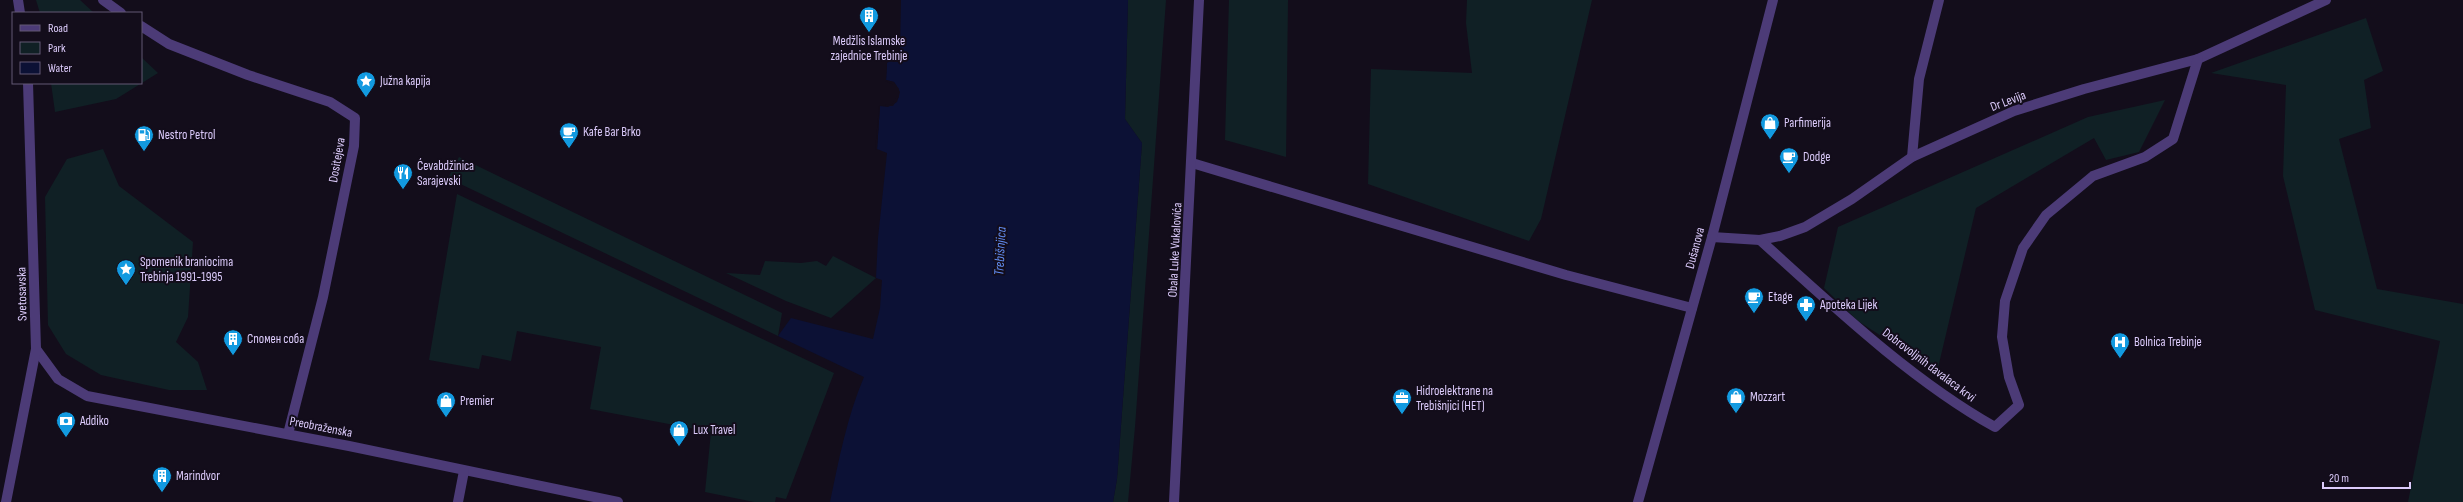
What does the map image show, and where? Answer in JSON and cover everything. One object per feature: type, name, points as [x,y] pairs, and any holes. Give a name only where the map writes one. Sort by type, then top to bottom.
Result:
[{"type":"street","points":[[18,0],[20,12]]},
{"type":"street","points":[[103,0],[120,12]]},
{"type":"street","name":"Obala Luke Vukalovića","points":[[1174,502],[1199,0]]},
{"type":"street","name":"Dušanova","points":[[1638,502],[1712,237],[1773,0]]},
{"type":"street","points":[[1912,157],[1919,79],[1938,0]]},
{"type":"street","name":"Dr Levija","points":[[1712,237],[1760,240],[1780,236],[1805,227],[1852,199],[1912,157],[2014,111],[2084,89],[2198,59],[2326,0]]},
{"type":"street","name":"Dositejeva","points":[[142,27],[169,44],[248,75],[330,102],[355,118],[354,146],[323,297],[288,434]]},
{"type":"street","name":"Dobrovoljnih davalaca krvi","points":[[1760,240],[1835,308],[1950,400],[1995,427],[2019,405],[2009,377],[2002,337],[2005,301],[2023,248],[2046,214],[2093,176],[2145,157],[2173,139],[2198,59]]},
{"type":"street","name":"Svetosavska","points":[[6,502],[36,349],[28,84]]},
{"type":"street","points":[[1192,163],[1566,275],[1692,308]]},
{"type":"street","name":"Preobraženska","points":[[36,349],[58,379],[87,396],[288,434],[618,502]]},
{"type":"street","points":[[458,502],[464,471]]},
{"type":"green space","points":[[36,0],[80,0],[93,12],[40,12]]},
{"type":"green space","points":[[1128,0],[1166,0],[1135,427],[1128,502],[1113,502],[1117,479],[1142,143],[1125,119]]},
{"type":"green space","points":[[1229,0],[1288,0],[1286,157],[1225,140]]},
{"type":"green space","points":[[1467,0],[1592,0],[1541,219],[1529,241],[1368,184],[1371,69],[1472,73],[1466,23]]},
{"type":"green space","points":[[2366,18],[2383,71],[2364,80],[2371,128],[2339,139],[2377,289],[2463,304],[2463,502],[2408,502],[2440,341],[2315,310],[2283,176],[2286,85],[2211,73]]},
{"type":"green space","points":[[142,58],[158,73],[142,83]]},
{"type":"green space","points":[[51,84],[140,84],[116,99],[55,112]]},
{"type":"green space","points":[[2165,100],[2139,152],[2106,160],[2094,138],[1976,208],[1937,372],[1858,321],[1824,288],[1838,227],[2088,117]]},
{"type":"green space","points":[[103,149],[119,186],[193,242],[188,317],[176,342],[198,362],[207,390],[169,390],[101,375],[66,354],[48,325],[45,197],[67,159]]},
{"type":"green space","points":[[459,157],[782,313],[778,336],[448,178]]},
{"type":"green space","points":[[457,194],[834,373],[786,499],[776,497],[775,502],[754,502],[705,492],[711,432],[590,409],[601,347],[517,331],[511,361],[482,355],[479,369],[429,360]]},
{"type":"green space","points":[[833,256],[876,278],[831,318],[786,301],[726,273],[760,275],[765,261],[801,263],[817,261],[826,266]]},
{"type":"water","name":"Trebišnjica","points":[[901,0],[1128,0],[1125,119],[1142,143],[1117,479],[1113,502],[830,502],[848,423],[864,377],[778,336],[791,318],[873,339],[880,308],[882,280],[876,278],[878,238],[887,153],[877,149],[880,106],[888,107],[897,102],[900,92],[894,82],[886,80],[887,63],[900,54]]},
{"type":"pier","points":[[885,63],[887,63],[886,80],[894,82],[899,89],[899,97],[893,106],[880,106],[877,149],[875,150],[879,106],[892,104],[897,96],[897,89],[892,84],[885,81]]},
{"type":"place","name":"Medžlis Islamske zajednice Trebinje","points":[[869,33]]},
{"type":"place","name":"Južna kapija","points":[[366,98]]},
{"type":"place","name":"Parfimerija","points":[[1770,140]]},
{"type":"place","name":"Kafe Bar Brko","points":[[569,149]]},
{"type":"place","name":"Nestro Petrol","points":[[144,152]]},
{"type":"place","name":"Dodge","points":[[1789,174]]},
{"type":"place","name":"Ćevabdžinica Sarajevski","points":[[403,190]]},
{"type":"place","name":"Spomenik braniocima Trebinja 1991-1995","points":[[126,286]]},
{"type":"place","name":"Etage","points":[[1754,314]]},
{"type":"place","name":"Apoteka Lijek","points":[[1806,322]]},
{"type":"place","name":"Спомен соба","points":[[233,356]]},
{"type":"place","name":"Bolnica Trebinje","points":[[2120,359]]},
{"type":"place","name":"Mozzart","points":[[1736,414]]},
{"type":"place","name":"Hidroelektrane na Trebišnjici (HET)","points":[[1402,415]]},
{"type":"place","name":"Premier","points":[[446,418]]},
{"type":"place","name":"Addiko","points":[[66,438]]},
{"type":"place","name":"Lux Travel","points":[[679,447]]},
{"type":"place","name":"Marindvor","points":[[162,493]]}]
